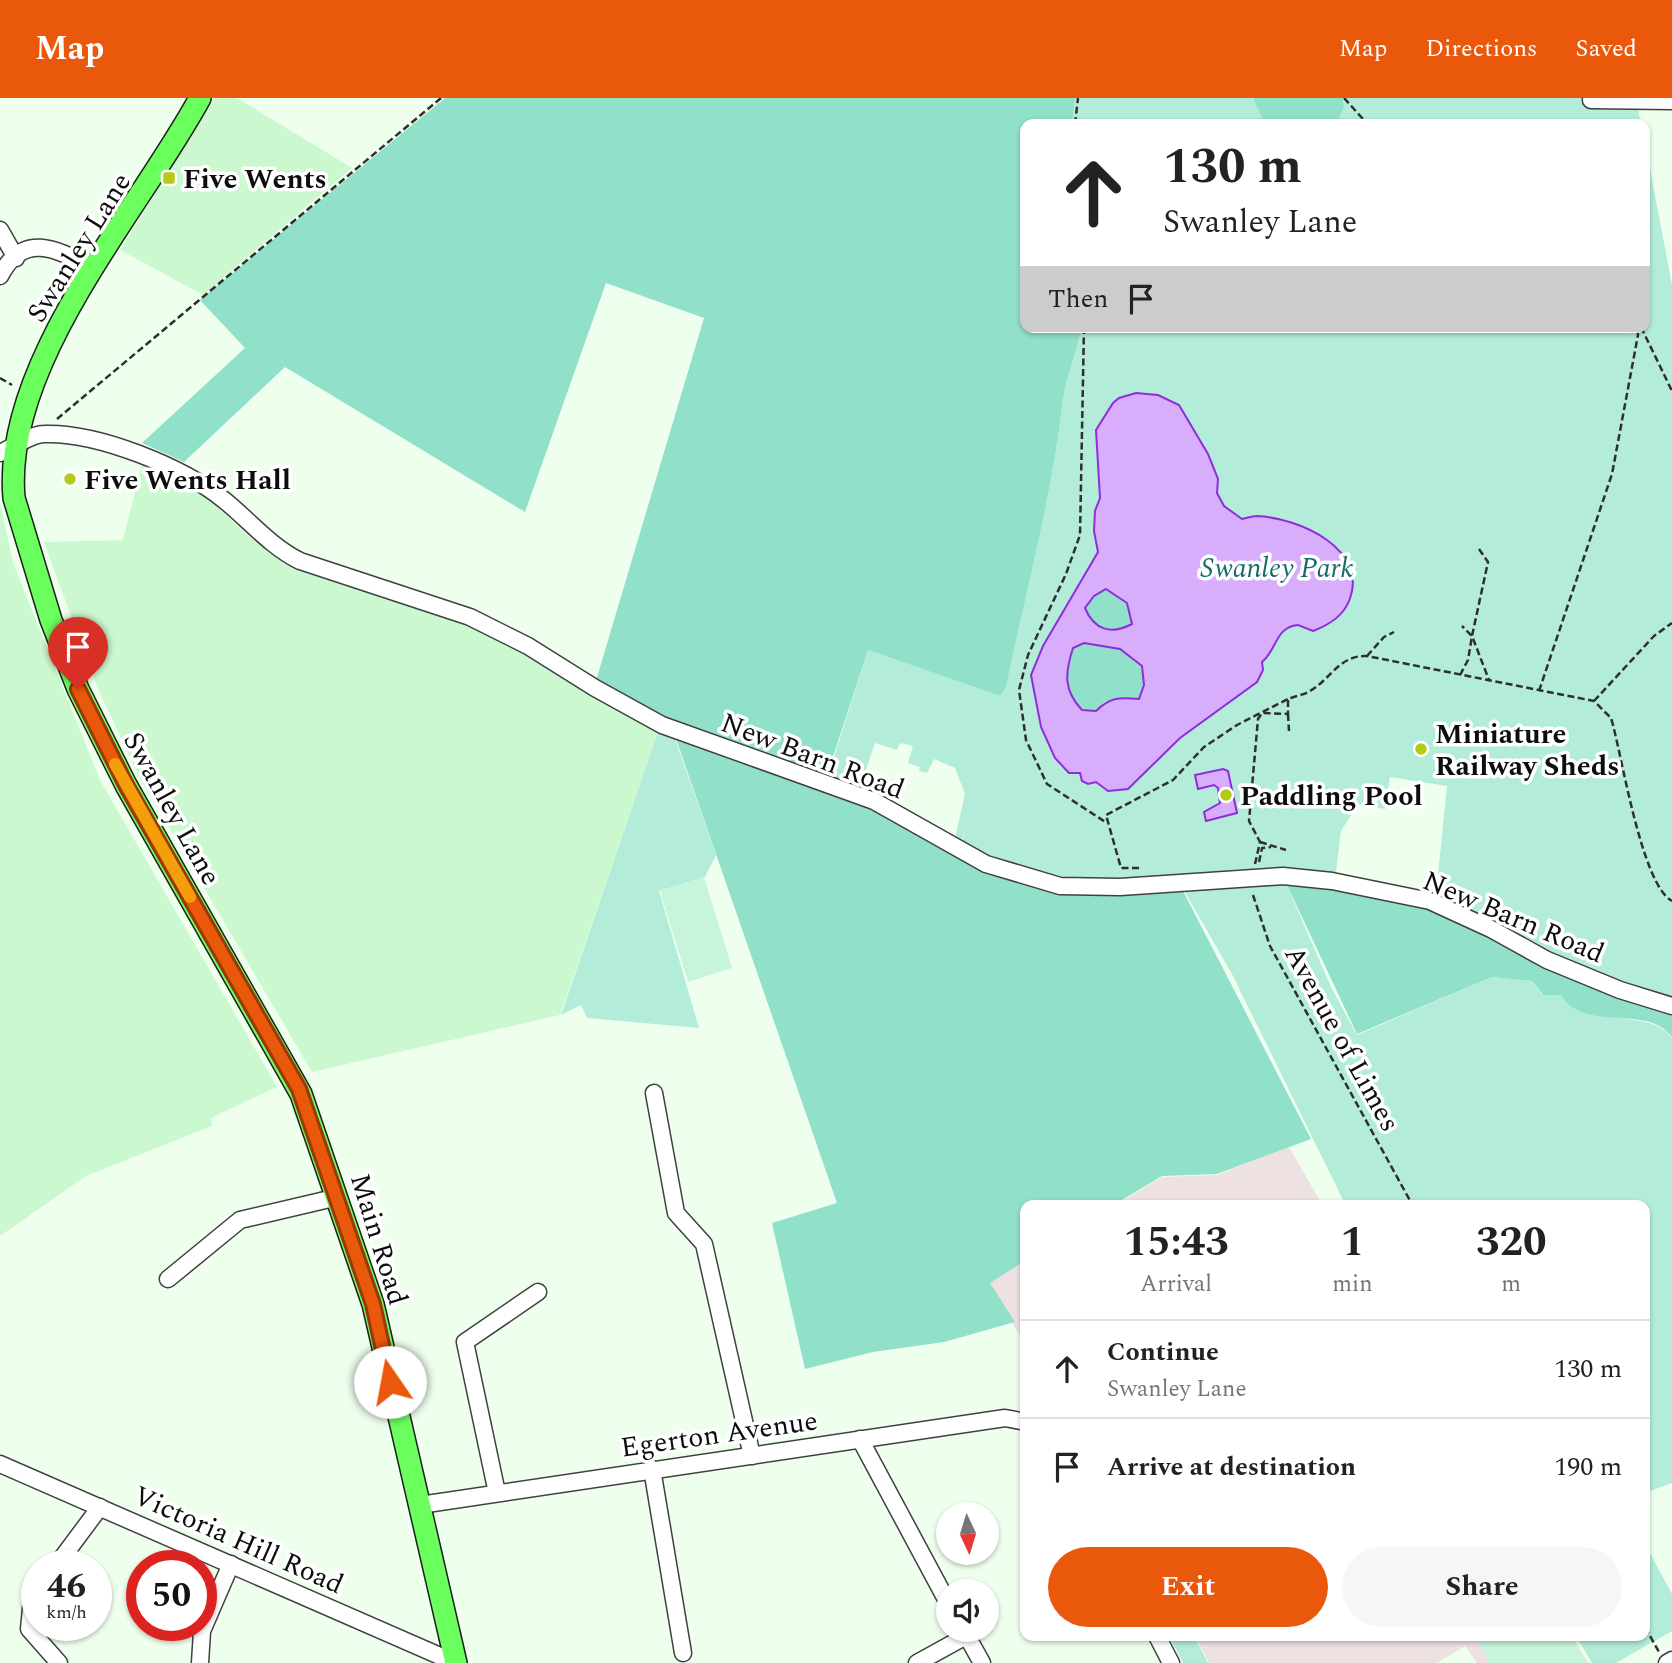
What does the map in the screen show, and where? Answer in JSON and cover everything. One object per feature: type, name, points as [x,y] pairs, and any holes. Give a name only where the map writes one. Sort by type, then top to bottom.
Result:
[{"type":"main road","name":"Swanley Lane","points":[[201,98],[174,147],[59,323],[8,449],[21,532],[78,689],[126,785],[295,1080]]},
{"type":"main road","name":"Main Road","points":[[295,1080],[338,1197],[373,1304],[456,1663]]},
{"type":"street","points":[[1591,100],[1672,101]]},
{"type":"street","points":[[0,230],[16,258]]},
{"type":"street","points":[[0,276],[24,250],[53,247],[93,268]]},
{"type":"street","name":"New Barn Road","points":[[8,449],[42,433],[93,441],[170,465],[223,499],[279,550],[300,561],[470,617],[528,646],[595,688],[662,725],[874,802],[986,864],[1060,886],[1120,887],[1283,876],[1357,886],[1430,901],[1491,929],[1547,960],[1672,1006]]},
{"type":"street","points":[[654,1093],[676,1213],[704,1244],[752,1456]]},
{"type":"street","points":[[168,1279],[240,1220],[338,1197]]},
{"type":"street","points":[[497,1493],[465,1342],[538,1292]]},
{"type":"street","name":"Egerton Avenue","points":[[420,1505],[1005,1418],[1020,1421]]},
{"type":"street","points":[[860,1439],[936,1581]]},
{"type":"street","name":"Victoria Hill Road","points":[[0,1464],[456,1663]]},
{"type":"street","points":[[652,1469],[683,1653]]},
{"type":"street","points":[[68,1550],[100,1507]]},
{"type":"street","points":[[200,1663],[202,1631],[231,1564]]},
{"type":"street","points":[[39,1641],[58,1663]]},
{"type":"street","points":[[1160,1641],[1171,1663]]},
{"type":"street","points":[[917,1663],[951,1642]]},
{"type":"street","points":[[970,1642],[982,1663]]},
{"type":"path","points":[[66,410],[441,98]]},
{"type":"path","points":[[1076,119],[1078,98]]},
{"type":"path","points":[[1344,98],[1363,119]]},
{"type":"path","points":[[1084,333],[1080,535],[1066,574],[1028,655],[1019,690],[1026,740],[1047,784],[1107,823]]},
{"type":"path","points":[[1539,691],[1612,474],[1638,333]]},
{"type":"path","points":[[1642,333],[1672,391]]},
{"type":"path","points":[[1460,675],[1468,660],[1488,562],[1479,549]]},
{"type":"path","points":[[1594,701],[1654,636],[1672,623]]},
{"type":"path","points":[[1461,626],[1472,636],[1489,680]]},
{"type":"path","points":[[1367,656],[1384,637],[1394,632]]},
{"type":"path","points":[[1146,868],[1121,868],[1106,815],[1173,780],[1205,747],[1237,724],[1310,691],[1332,670],[1354,656],[1367,656],[1594,701],[1611,718],[1647,860],[1658,886],[1672,901]]},
{"type":"path","points":[[1288,699],[1289,731]]},
{"type":"path","points":[[1262,713],[1288,714]]},
{"type":"path","points":[[1262,713],[1258,719],[1255,779],[1249,821],[1260,842],[1286,850]]},
{"type":"path","points":[[1254,868],[1260,842]]},
{"type":"path","points":[[1256,861],[1260,862],[1262,848],[1271,847]]},
{"type":"path","name":"Avenue of Limes","points":[[1252,889],[1270,946],[1410,1200]]},
{"type":"path","points":[[1650,1635],[1666,1659]]},
{"type":"shaded area","points":[[445,98],[1075,98],[1073,119],[1020,119],[1020,333],[1080,333],[1065,391],[1038,544],[1006,687],[1000,696],[868,650],[826,778],[678,727],[595,684],[704,318],[606,283],[525,512],[285,367],[184,462],[142,443],[245,348],[200,300]]},
{"type":"shaded area","points":[[1253,98],[1342,98],[1344,107],[1338,119],[1263,119]]},
{"type":"shaded area","points":[[1136,393],[1158,395],[1179,405],[1208,454],[1218,479],[1217,493],[1224,506],[1242,519],[1257,516],[1274,518],[1310,530],[1327,540],[1340,552],[1349,566],[1353,583],[1349,601],[1335,619],[1313,631],[1298,625],[1285,630],[1262,662],[1263,670],[1257,682],[1180,738],[1128,789],[1108,791],[1096,782],[1088,784],[1082,781],[1080,773],[1069,773],[1055,758],[1041,727],[1031,675],[1043,646],[1098,552],[1094,531],[1095,511],[1100,498],[1096,430],[1119,398]],"holes":[[[1106,589],[1127,603],[1132,624],[1110,630],[1093,621],[1085,608],[1094,596]],[[1084,643],[1120,649],[1142,666],[1144,685],[1139,699],[1116,699],[1096,711],[1082,710],[1071,695],[1067,673],[1073,648]]]},
{"type":"shaded area","points":[[1106,589],[1127,603],[1132,624],[1111,630],[1099,626],[1089,615],[1085,608],[1094,596]]},
{"type":"shaded area","points":[[1084,643],[1120,649],[1142,666],[1144,685],[1139,699],[1105,701],[1096,711],[1082,710],[1071,695],[1067,673],[1073,648]]},
{"type":"shaded area","points":[[675,736],[843,794],[1022,881],[1182,889],[1311,1139],[1217,1174],[1162,1176],[1122,1200],[1020,1200],[1020,1264],[990,1283],[1015,1322],[944,1342],[873,1352],[805,1369],[772,1223],[837,1203]]},
{"type":"shaded area","name":"Paddling Pool","points":[[1223,769],[1228,771],[1237,813],[1206,821],[1204,812],[1220,803],[1218,788],[1214,785],[1198,789],[1195,775]]},
{"type":"shaded area","points":[[1285,881],[1413,903],[1672,1010],[1672,1037],[1651,1022],[1584,1013],[1571,1006],[1561,995],[1543,995],[1532,981],[1492,977],[1357,1034]]},
{"type":"shaded area","points":[[1289,1147],[1320,1200],[1124,1200],[1162,1177],[1217,1175]]},
{"type":"shaded area","points":[[1020,1265],[1020,1335],[987,1284]]},
{"type":"shaded area","points":[[1198,1641],[1575,1641],[1588,1663],[1477,1663],[1465,1646],[1437,1663],[1209,1663]]},
{"type":"green space","points":[[215,98],[237,98],[352,168],[203,295],[120,250]]},
{"type":"green space","points":[[1075,98],[1636,98],[1640,119],[1073,119]]},
{"type":"green space","name":"Swanley Park","points":[[1650,169],[1672,285],[1672,1002],[1561,961],[1436,894],[1447,786],[1390,777],[1385,809],[1358,804],[1341,831],[1336,872],[1118,883],[1057,880],[985,857],[962,846],[965,828],[961,845],[954,842],[965,794],[955,768],[934,759],[927,773],[919,771],[920,767],[908,763],[913,746],[900,743],[897,750],[875,743],[860,787],[828,776],[868,650],[1000,696],[1006,687],[1045,508],[1065,391],[1080,333],[1650,333]]},
{"type":"green space","points":[[143,461],[201,491],[249,537],[287,561],[444,614],[486,633],[659,730],[560,1015],[312,1072],[138,775],[96,684],[44,542],[123,540]]},
{"type":"green space","points":[[0,502],[13,563],[100,780],[277,1087],[211,1118],[212,1126],[86,1176],[0,1236]]},
{"type":"green space","points":[[659,729],[674,736],[716,855],[705,877],[659,891],[699,1028],[587,1018],[581,1005],[561,1015]]},
{"type":"green space","points":[[704,877],[732,968],[688,982],[660,891]]},
{"type":"green space","points":[[1285,881],[1331,987],[1357,1035],[1492,977],[1532,981],[1542,995],[1561,995],[1574,1006],[1589,1012],[1649,1023],[1672,1038],[1672,1483],[1650,1491],[1650,1200],[1343,1200],[1232,974],[1183,889]]},
{"type":"green space","points":[[1650,1553],[1672,1594],[1672,1631],[1616,1663],[1592,1663],[1579,1641],[1650,1641]]},
{"type":"green space","points":[[1172,1641],[1197,1641],[1208,1663],[1183,1663]]},
{"type":"green space","points":[[1478,1641],[1574,1641],[1587,1663],[1490,1663]]},
{"type":"slow traffic","points":[[115,764],[190,897]]},
{"type":"place","name":"Five Wents","points":[[169,178]]},
{"type":"place","name":"Five Wents Hall","points":[[70,479]]},
{"type":"place","name":"Miniature Railway Sheds","points":[[1421,749]]},
{"type":"place","name":"Paddling Pool","points":[[1226,795]]},
{"type":"route","points":[[78,689],[126,785],[299,1089],[334,1182],[373,1304],[390,1382]]}]
